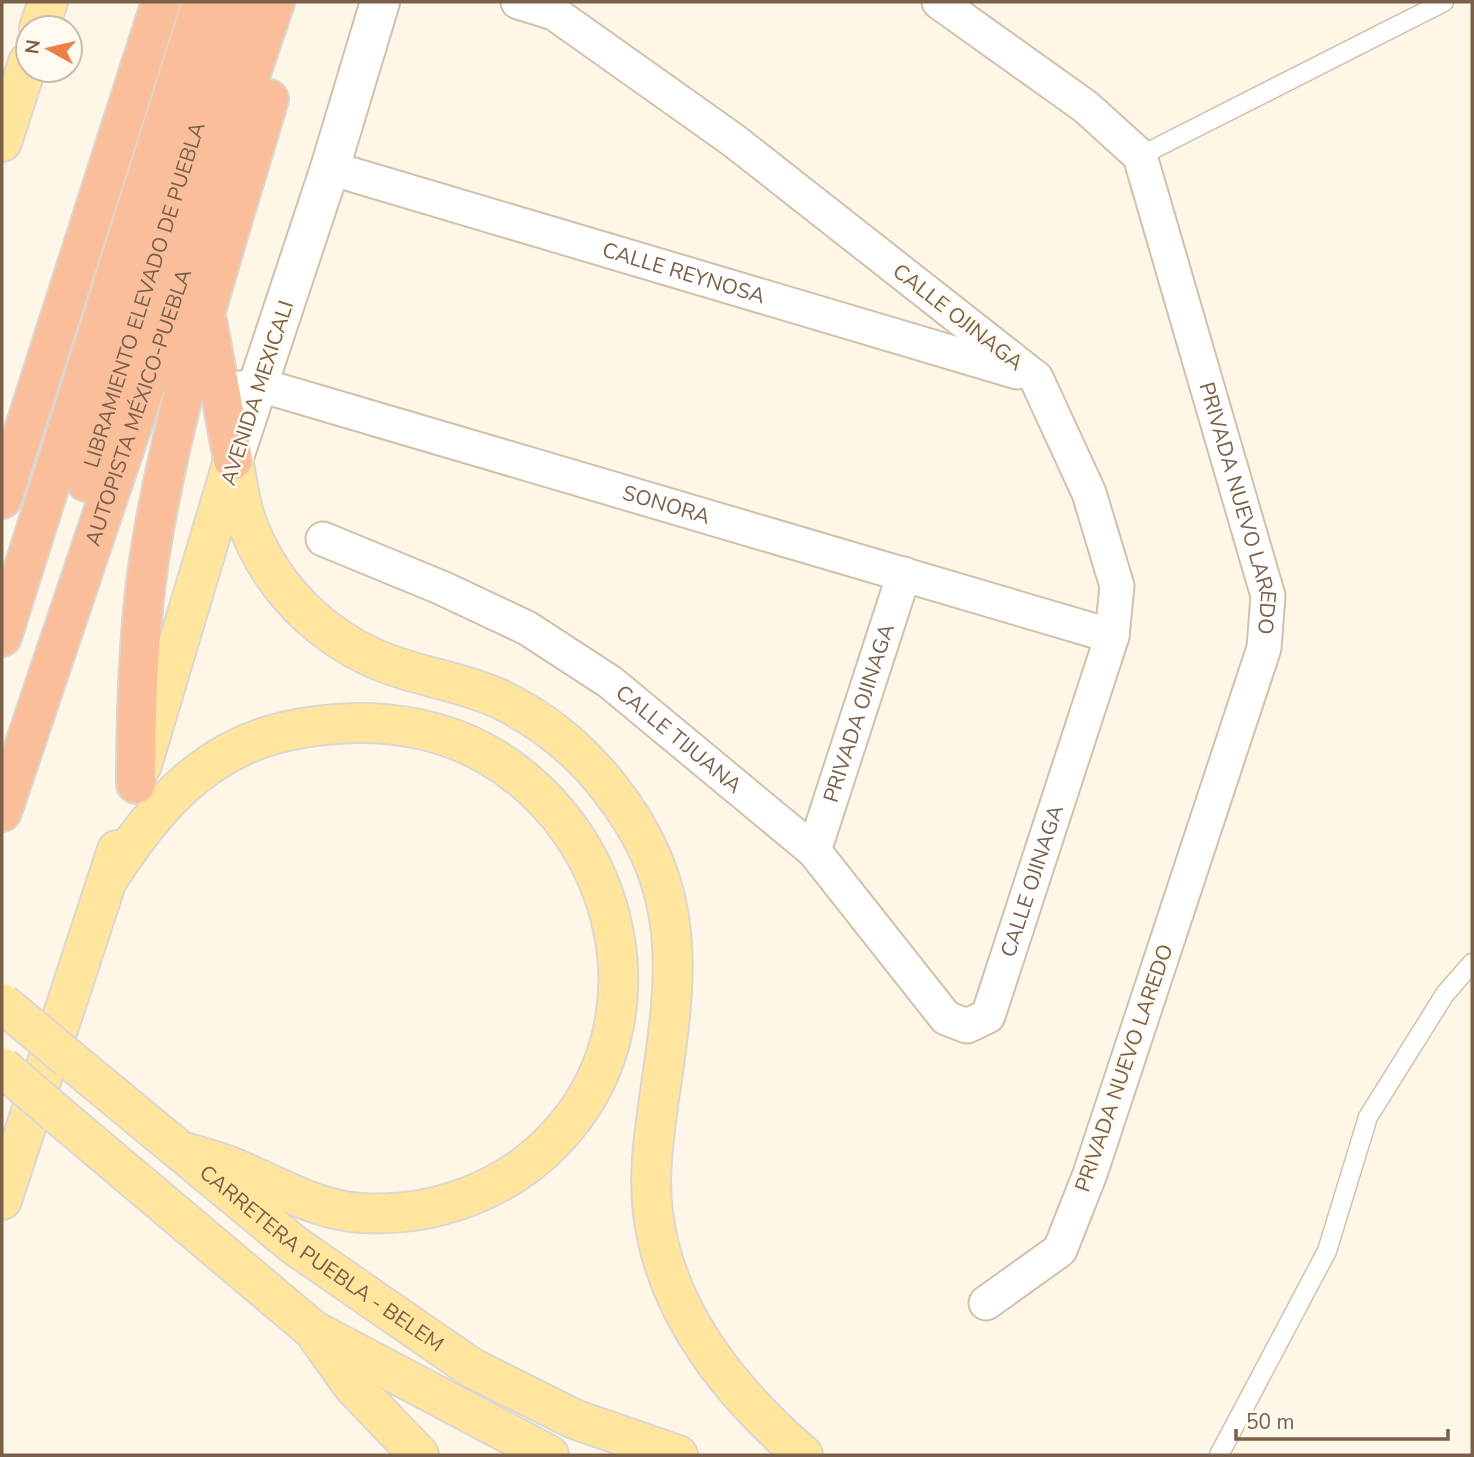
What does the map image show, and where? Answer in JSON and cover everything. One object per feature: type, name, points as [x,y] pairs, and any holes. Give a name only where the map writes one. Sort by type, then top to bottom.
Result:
[{"type":"highway","points":[[2,499],[161,2]]},
{"type":"highway","name":"LIBRAMIENTO ELEVADO DE PUEBLA","points":[[2,637],[202,2]]},
{"type":"highway","name":"LIBRAMIENTO ELEVADO DE PUEBLA","points":[[2,747],[236,2]]},
{"type":"highway","name":"AUTOPISTA MÉXICO-PUEBLA","points":[[2,812],[275,2]]},
{"type":"highway","points":[[136,784],[139,649],[146,581],[174,436],[298,2]]},
{"type":"highway","points":[[206,317],[233,460]]},
{"type":"main road","points":[[2,142],[21,84]]},
{"type":"main road","points":[[233,460],[247,525],[259,551],[294,602],[318,625],[369,656],[400,668],[466,686],[530,716],[584,759],[606,783],[635,825],[664,893],[674,943],[674,996],[651,1189],[657,1238],[693,1329],[750,1406],[803,1455]]},
{"type":"main road","name":"AVENIDA MEXICALI","points":[[110,876],[233,460]]},
{"type":"main road","points":[[2,1200],[110,876],[155,814],[194,777],[230,752],[277,732],[314,725],[384,724],[417,728],[464,743],[497,761],[527,784],[564,825],[581,850],[610,917],[620,970],[620,997],[609,1053],[598,1080],[569,1124],[531,1162],[508,1178],[443,1205],[414,1211],[358,1212],[302,1199],[238,1169],[184,1152]]},
{"type":"main road","name":"CARRETERA PUEBLA - BELEM","points":[[2,1003],[294,1245],[472,1368],[574,1419],[678,1455]]},
{"type":"main road","points":[[2,1068],[313,1330],[550,1455]]},
{"type":"main road","points":[[313,1330],[353,1386],[419,1455]]},
{"type":"street","name":"AVENIDA MEXICALI","points":[[233,460],[330,168],[380,2]]},
{"type":"street","name":"CALLE OJINAGA","points":[[518,2],[554,13],[733,140],[1036,378],[1089,493],[1117,586],[1112,636],[988,1016],[967,1026]]},
{"type":"street","points":[[939,2],[1086,107],[1140,156]]},
{"type":"street","name":"PRIVADA NUEVO LAREDO","points":[[986,1303],[1060,1250],[1090,1174],[1264,648],[1268,596],[1140,156]]},
{"type":"street","name":"CALLE REYNOSA","points":[[330,168],[1036,378]]},
{"type":"street","name":"SONORA","points":[[221,392],[260,385],[1112,636]]},
{"type":"street","name":"CALLE TIJUANA","points":[[323,539],[442,588],[548,642],[610,682],[814,851],[946,1018],[967,1026]]},
{"type":"street","name":"PRIVADA OJINAGA","points":[[814,851],[904,574]]},
{"type":"lane","points":[[1140,156],[1444,2]]},
{"type":"lane","points":[[1220,1455],[1327,1251],[1368,1117],[1445,994],[1472,963]]}]
